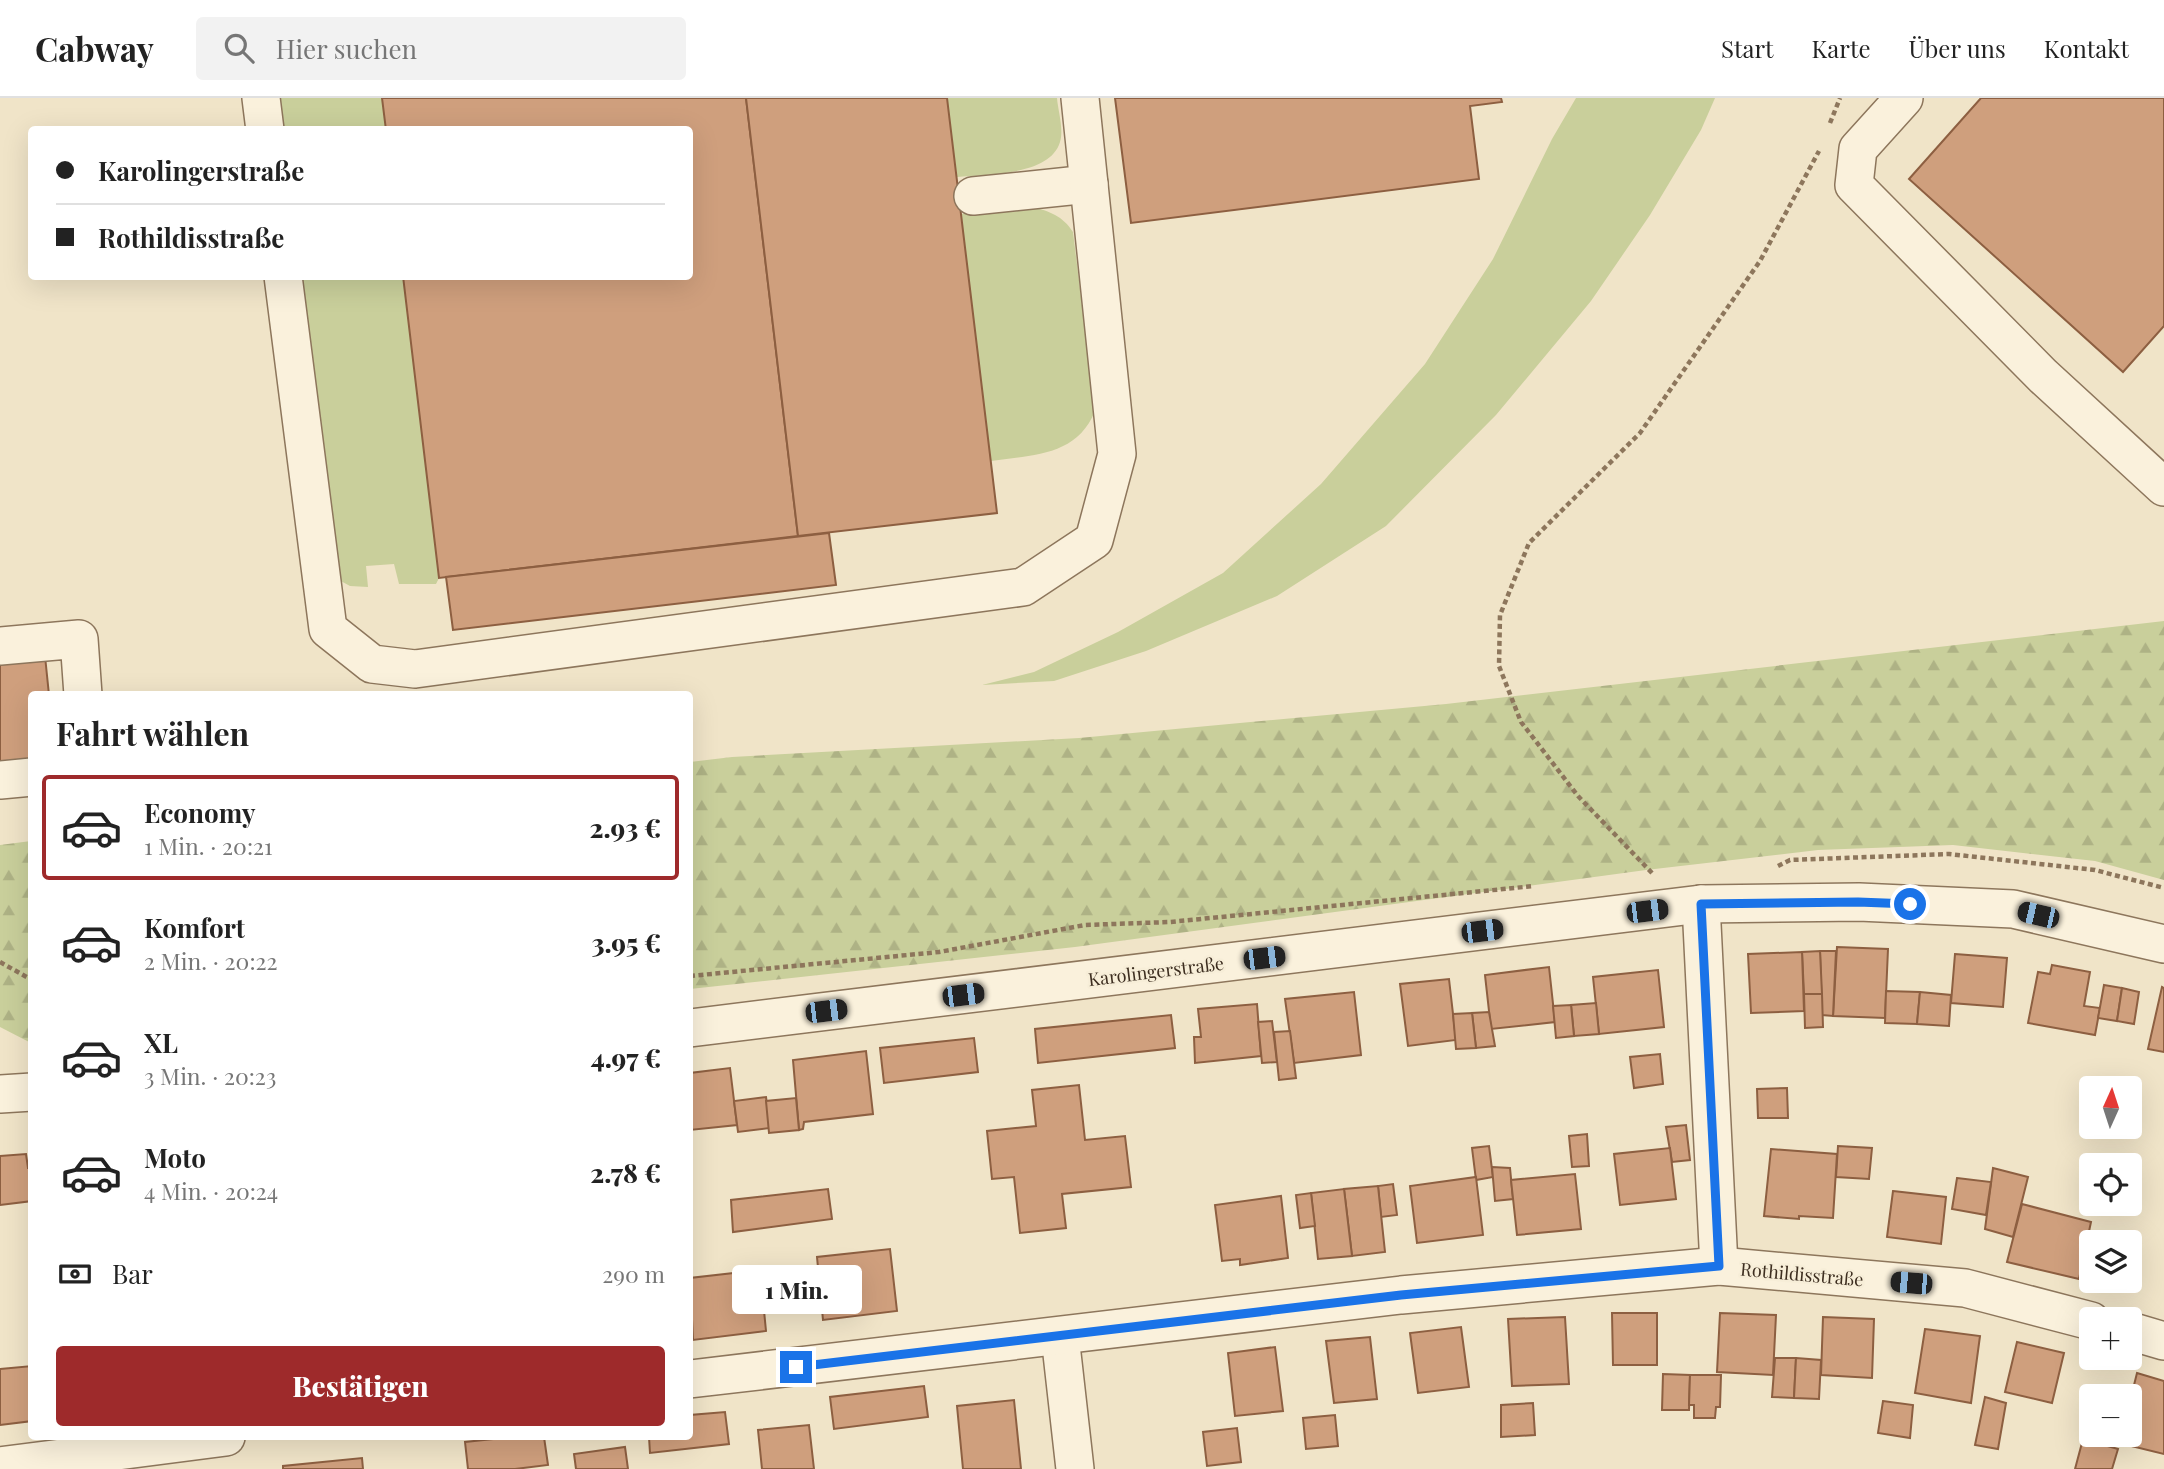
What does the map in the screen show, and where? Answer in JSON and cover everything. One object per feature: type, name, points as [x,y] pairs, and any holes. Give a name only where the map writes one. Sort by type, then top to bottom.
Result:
[{"type":"street","points":[[261,98],[264,126]]},
{"type":"street","points":[[283,280],[327,629],[372,664],[415,669],[1023,587],[1094,540],[1118,453],[1080,98]]},
{"type":"street","points":[[1904,98],[1858,149],[1853,185],[2043,376],[2164,487]]},
{"type":"street","points":[[973,196],[1089,184]]},
{"type":"street","points":[[0,646],[79,639],[83,691]]},
{"type":"street","points":[[0,780],[28,778]]},
{"type":"street","name":"Karolingerstraße","points":[[693,1028],[1701,904],[1858,902],[2013,909],[2164,944]]},
{"type":"street","name":"Rothildisstraße","points":[[1701,904],[1719,1266]]},
{"type":"street","points":[[0,1094],[28,1092]]},
{"type":"street","name":"Rothildisstraße","points":[[693,1379],[1401,1295],[1719,1266],[1965,1287],[2079,1318]]},
{"type":"street","points":[[2142,1334],[2164,1340]]},
{"type":"street","points":[[1060,1336],[1075,1469]]},
{"type":"street","points":[[0,1466],[203,1440]]},
{"type":"path","points":[[1827,131],[1840,98]]},
{"type":"path","points":[[1701,904],[1646,870],[1578,796],[1521,722],[1499,666],[1500,615],[1529,543],[1640,433],[1760,261],[1823,142]]},
{"type":"path","points":[[0,962],[28,978]]},
{"type":"green space","points":[[270,98],[382,98],[386,126],[274,126]]},
{"type":"green space","points":[[947,98],[1057,98],[1060,142],[1054,153],[1031,167],[1000,174],[957,177]]},
{"type":"green space","points":[[1576,98],[1715,98],[1701,130],[1650,215],[1591,301],[1496,415],[1386,526],[1277,596],[1146,651],[1054,681],[982,685],[1034,672],[1118,632],[1223,573],[1321,484],[1425,364],[1493,259],[1552,139]]},
{"type":"green space","points":[[1032,207],[1055,215],[1073,232],[1095,411],[1087,426],[1065,445],[1052,451],[991,461],[961,214]]},
{"type":"green space","points":[[293,280],[403,280],[439,578],[436,584],[399,584],[394,564],[366,566],[368,587],[350,586],[339,580]]},
{"type":"green space","points":[[2164,621],[2164,880],[2095,861],[1953,845],[1818,850],[1646,870],[1075,947],[693,989],[693,762],[732,757],[1079,738],[1446,704]]},
{"type":"green space","points":[[28,842],[28,1041],[0,1027],[0,845]]},
{"type":"building","points":[[382,98],[746,98],[798,536],[439,578],[403,280],[693,280],[693,126],[386,126]]},
{"type":"building","points":[[746,98],[947,98],[997,513],[798,536]]},
{"type":"building","points":[[1115,98],[1501,98],[1502,102],[1470,106],[1479,179],[1131,223]]},
{"type":"building","points":[[1981,98],[2164,98],[2164,326],[2123,372],[1909,179]]},
{"type":"building","points":[[829,533],[836,585],[453,630],[446,577]]},
{"type":"building","points":[[45,656],[49,691],[28,691],[28,761],[0,764],[0,661]]},
{"type":"building","points":[[1837,947],[1888,949],[1885,1018],[1833,1016]]},
{"type":"building","points":[[1820,951],[1836,951],[1833,1016],[1822,1015]]},
{"type":"building","points":[[1820,951],[1822,994],[1804,994],[1802,952]]},
{"type":"building","points":[[1802,952],[1804,1011],[1751,1013],[1748,954]]},
{"type":"building","points":[[1955,954],[2007,958],[2003,1007],[1951,1003]]},
{"type":"building","points":[[2052,965],[2090,972],[2084,1006],[2100,1008],[2095,1035],[2028,1023],[2038,972],[2050,974]]},
{"type":"building","points":[[1549,967],[1555,1022],[1491,1029],[1485,975]]},
{"type":"building","points":[[1658,970],[1664,1027],[1599,1034],[1593,977]]},
{"type":"building","points":[[1449,979],[1456,1040],[1408,1046],[1400,984]]},
{"type":"building","points":[[2104,985],[2122,988],[2117,1021],[2098,1018]]},
{"type":"building","points":[[2162,987],[2164,988],[2164,1052],[2148,1049]]},
{"type":"building","points":[[2122,988],[2139,992],[2134,1024],[2117,1021]]},
{"type":"building","points":[[1886,991],[1920,992],[1917,1024],[1885,1023]]},
{"type":"building","points":[[1354,992],[1361,1055],[1294,1063],[1285,999]]},
{"type":"building","points":[[1920,992],[1951,995],[1949,1026],[1917,1024]]},
{"type":"building","points":[[1804,994],[1822,994],[1823,1027],[1805,1028]]},
{"type":"building","points":[[1596,1003],[1599,1034],[1574,1036],[1571,1005]]},
{"type":"building","points":[[1257,1004],[1261,1056],[1195,1063],[1194,1037],[1201,1037],[1198,1009]]},
{"type":"building","points":[[1571,1005],[1574,1036],[1556,1038],[1553,1006]]},
{"type":"building","points":[[1489,1012],[1495,1046],[1476,1048],[1472,1013]]},
{"type":"building","points":[[1472,1013],[1476,1048],[1456,1049],[1453,1014]]},
{"type":"building","points":[[1171,1015],[1175,1048],[1038,1063],[1035,1029]]},
{"type":"building","points":[[1272,1021],[1277,1062],[1262,1063],[1258,1022]]},
{"type":"building","points":[[1290,1031],[1296,1078],[1279,1080],[1274,1032]]},
{"type":"building","points":[[974,1038],[978,1072],[884,1083],[880,1048]]},
{"type":"building","points":[[866,1051],[873,1114],[804,1122],[803,1129],[799,1130],[793,1060]]},
{"type":"building","points":[[1660,1054],[1663,1084],[1634,1088],[1630,1057]]},
{"type":"building","points":[[730,1068],[737,1125],[693,1130],[693,1073]]},
{"type":"building","points":[[1079,1085],[1085,1140],[1125,1136],[1131,1187],[1062,1194],[1066,1228],[1020,1233],[1014,1177],[992,1179],[987,1131],[1036,1126],[1032,1090]]},
{"type":"building","points":[[1787,1088],[1788,1118],[1758,1118],[1757,1089]]},
{"type":"building","points":[[766,1097],[770,1128],[738,1132],[734,1101]]},
{"type":"building","points":[[796,1098],[799,1130],[769,1133],[766,1101]]},
{"type":"building","points":[[1686,1125],[1690,1160],[1672,1162],[1666,1127]]},
{"type":"building","points":[[1587,1134],[1589,1166],[1572,1167],[1569,1136]]},
{"type":"building","points":[[1489,1146],[1493,1177],[1476,1180],[1472,1148]]},
{"type":"building","points":[[1838,1146],[1872,1148],[1869,1179],[1836,1177]]},
{"type":"building","points":[[1670,1148],[1676,1199],[1620,1205],[1614,1154]]},
{"type":"building","points":[[1771,1149],[1837,1154],[1833,1218],[1764,1216]]},
{"type":"building","points":[[26,1154],[28,1202],[0,1205],[0,1156]]},
{"type":"building","points":[[1492,1167],[1510,1168],[1513,1199],[1495,1201]]},
{"type":"building","points":[[1993,1168],[2028,1177],[2013,1237],[1985,1229]]},
{"type":"building","points":[[1575,1174],[1581,1229],[1517,1235],[1511,1180]]},
{"type":"building","points":[[1476,1177],[1483,1235],[1417,1243],[1410,1186]]},
{"type":"building","points":[[1957,1178],[1991,1182],[1986,1215],[1952,1209]]},
{"type":"building","points":[[1393,1184],[1397,1215],[1381,1217],[1378,1186]]},
{"type":"building","points":[[1378,1186],[1385,1252],[1352,1256],[1344,1189]]},
{"type":"building","points":[[828,1189],[832,1219],[733,1232],[731,1200]]},
{"type":"building","points":[[1344,1189],[1352,1256],[1318,1259],[1311,1193]]},
{"type":"building","points":[[1893,1191],[1946,1197],[1941,1244],[1887,1237]]},
{"type":"building","points":[[1311,1193],[1315,1226],[1300,1228],[1296,1195]]},
{"type":"building","points":[[1281,1196],[1288,1258],[1240,1265],[1240,1259],[1222,1261],[1215,1205]]},
{"type":"building","points":[[2022,1204],[2091,1222],[2089,1230],[2079,1230],[2079,1279],[2007,1262]]},
{"type":"building","points":[[890,1249],[897,1311],[823,1320],[817,1257]]},
{"type":"building","points":[[760,1270],[766,1331],[693,1340],[693,1278]]},
{"type":"building","points":[[1612,1313],[1657,1313],[1657,1365],[1613,1365]]},
{"type":"building","points":[[1720,1313],[1776,1315],[1773,1375],[1717,1372]]},
{"type":"building","points":[[1565,1317],[1569,1384],[1512,1386],[1508,1319]]},
{"type":"building","points":[[1823,1317],[1874,1319],[1872,1378],[1821,1375]]},
{"type":"building","points":[[1461,1327],[1469,1387],[1418,1393],[1410,1333]]},
{"type":"building","points":[[1925,1329],[1980,1336],[1971,1403],[1915,1393]]},
{"type":"building","points":[[1370,1337],[1377,1399],[1334,1403],[1326,1341]]},
{"type":"building","points":[[2017,1342],[2064,1353],[2052,1403],[2005,1392]]},
{"type":"building","points":[[1275,1347],[1283,1411],[1235,1416],[1228,1353]]},
{"type":"building","points":[[1775,1358],[1796,1358],[1794,1398],[1772,1397]]},
{"type":"building","points":[[1796,1358],[1821,1360],[1819,1399],[1794,1398]]},
{"type":"building","points":[[28,1366],[28,1422],[0,1425],[0,1369]]},
{"type":"building","points":[[2137,1373],[2164,1381],[2164,1454],[2135,1447],[2142,1447],[2142,1384],[2134,1384]]},
{"type":"building","points":[[1663,1374],[1690,1375],[1689,1410],[1662,1410]]},
{"type":"building","points":[[1690,1375],[1721,1375],[1720,1407],[1716,1407],[1715,1418],[1694,1418],[1694,1405],[1689,1405]]},
{"type":"building","points":[[924,1386],[928,1417],[834,1429],[830,1397]]},
{"type":"building","points":[[1985,1397],[2006,1403],[1998,1449],[1975,1445]]},
{"type":"building","points":[[1014,1400],[1021,1469],[963,1469],[957,1406]]},
{"type":"building","points":[[1883,1401],[1913,1405],[1910,1438],[1878,1433]]},
{"type":"building","points":[[1533,1403],[1535,1435],[1501,1437],[1501,1405]]},
{"type":"building","points":[[725,1412],[729,1444],[650,1453],[649,1440],[693,1440],[693,1415]]},
{"type":"building","points":[[1335,1415],[1338,1446],[1306,1449],[1303,1418]]},
{"type":"building","points":[[809,1425],[814,1469],[762,1469],[758,1430]]},
{"type":"building","points":[[1237,1428],[1241,1462],[1207,1466],[1203,1432]]},
{"type":"building","points":[[544,1440],[548,1465],[515,1469],[468,1469],[465,1442]]},
{"type":"building","points":[[625,1447],[628,1469],[576,1469],[574,1454]]},
{"type":"building","points":[[2081,1447],[2118,1449],[2112,1469],[2075,1469]]},
{"type":"building","points":[[362,1458],[363,1469],[283,1469],[283,1466]]},
{"type":"route","points":[[796,1367],[1401,1295],[1719,1266],[1701,904],[1910,904]]}]
